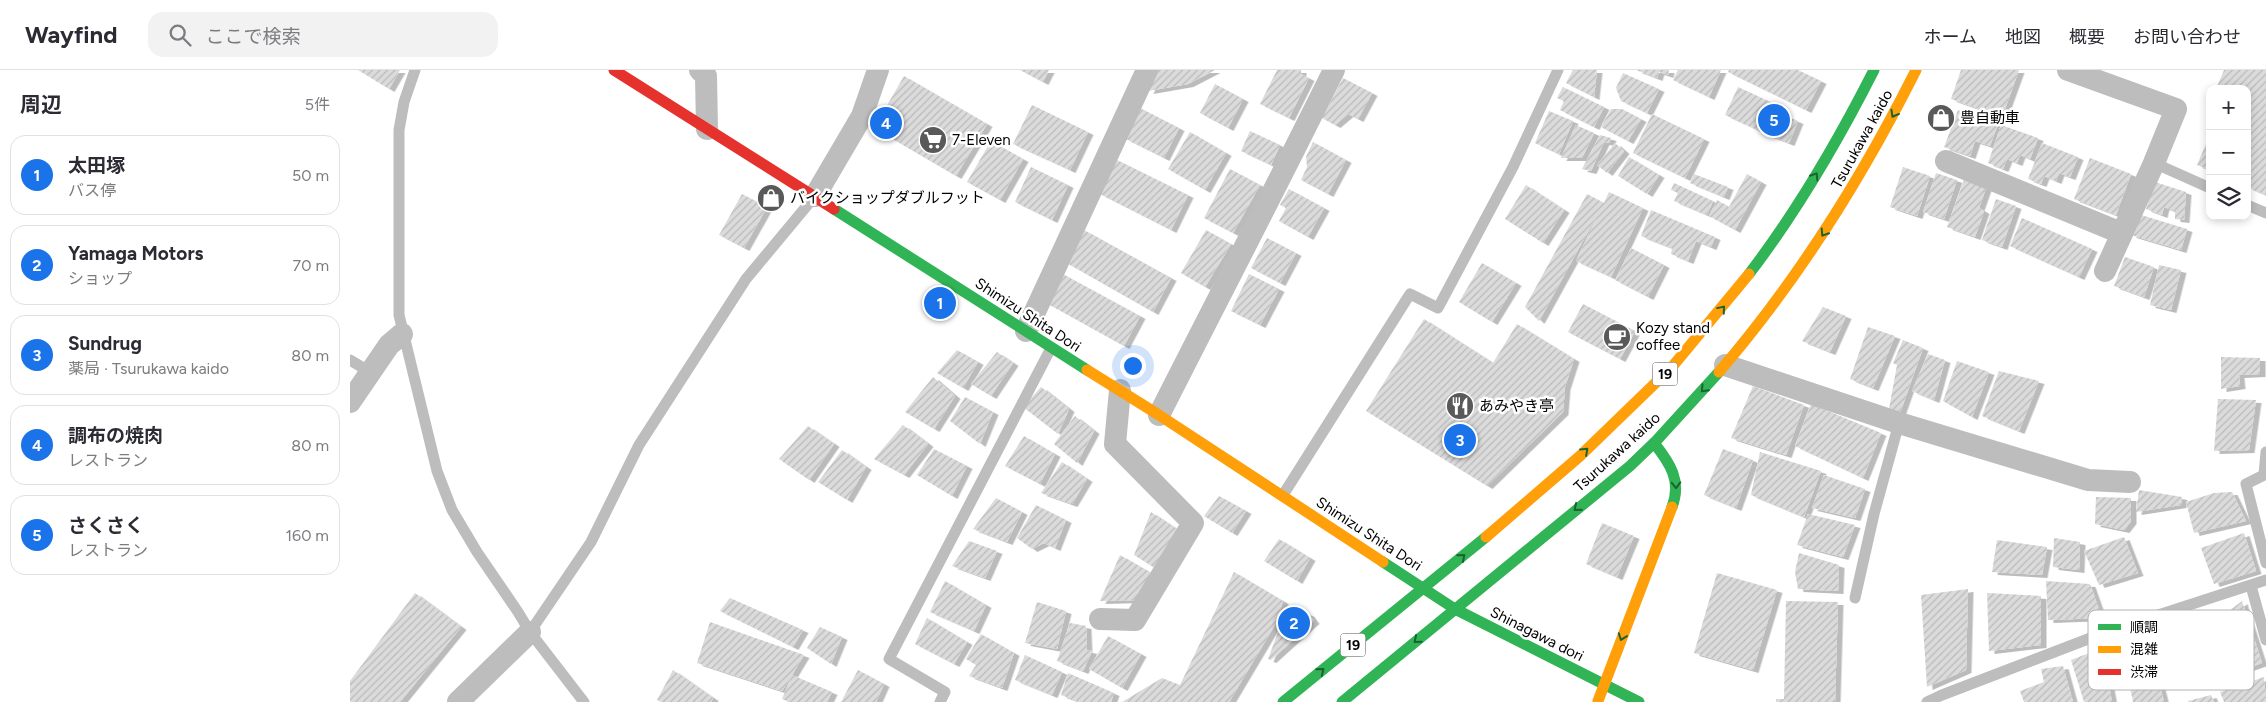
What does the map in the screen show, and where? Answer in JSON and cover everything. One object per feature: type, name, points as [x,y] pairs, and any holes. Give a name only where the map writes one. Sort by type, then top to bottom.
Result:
[{"type":"main road","name":"Shimizu Shita Dori","points":[[614,70],[1120,390],[1424,588]]},
{"type":"main road","name":"19","points":[[1283,702],[1424,588],[1582,454],[1674,366],[1729,300],[1794,210],[1853,114],[1874,70]]},
{"type":"main road","name":"Tsurukawa kaido","points":[[1342,702],[1654,442],[1726,366],[1803,264],[1840,208],[1903,97],[1916,70]]},
{"type":"main road","points":[[1597,702],[1675,499],[1678,486],[1676,475],[1654,442]]},
{"type":"main road","name":"Shinagawa dori","points":[[1424,588],[1455,609],[1639,702]]},
{"type":"street","points":[[700,70],[706,76],[707,129]]},
{"type":"street","points":[[815,196],[862,116],[878,70]]},
{"type":"street","points":[[1026,331],[1147,70]]},
{"type":"street","points":[[1159,415],[1242,251],[1276,189],[1334,70]]},
{"type":"street","points":[[2068,70],[2176,109],[2154,163],[2105,271]]},
{"type":"street","points":[[1946,161],[2121,234]]},
{"type":"street","points":[[350,402],[389,345],[402,334]]},
{"type":"street","points":[[1726,366],[1899,423],[2088,480],[2130,482]]},
{"type":"street","points":[[1100,619],[1135,620],[1193,523],[1115,444],[1120,390]]},
{"type":"street","points":[[458,702],[530,632]]},
{"type":"lane","points":[[415,70],[404,102],[399,130],[399,315],[402,334],[410,358],[437,471],[452,510],[530,632],[584,702]]},
{"type":"lane","points":[[1283,495],[1410,294],[1438,308],[1513,168],[1558,70]]},
{"type":"lane","points":[[2154,163],[2206,186]]},
{"type":"lane","points":[[530,632],[591,542],[639,446],[746,279],[815,196]]},
{"type":"lane","points":[[2251,207],[2266,213]]},
{"type":"lane","points":[[940,702],[945,692],[889,659],[1051,348]]},
{"type":"lane","points":[[350,360],[370,372]]},
{"type":"lane","points":[[1855,598],[1874,514],[1899,423]]},
{"type":"lane","points":[[2266,452],[2264,475],[2246,484],[2266,563]]},
{"type":"lane","points":[[2175,610],[2266,580]]},
{"type":"lane","points":[[2251,586],[2266,640]]},
{"type":"lane","points":[[1928,702],[1942,694],[2088,639]]},
{"type":"building","points":[[358,70],[400,70],[389,89]]},
{"type":"building","points":[[1020,70],[1049,70],[1043,82]]},
{"type":"building","points":[[1157,70],[1215,70],[1188,84],[1148,91]]},
{"type":"building","points":[[1277,70],[1301,70],[1301,74],[1309,78],[1289,118],[1260,104]]},
{"type":"building","points":[[1573,70],[1597,70],[1594,97],[1566,83]]},
{"type":"building","points":[[1636,70],[1669,70],[1668,75],[1659,72],[1657,78]]},
{"type":"building","points":[[1678,70],[1721,70],[1709,97],[1673,80]]},
{"type":"building","points":[[1729,70],[1798,70],[1821,81],[1806,110],[1728,72]]},
{"type":"building","points":[[1961,70],[2019,70],[2002,117],[1951,99]]},
{"type":"building","points":[[2224,70],[2266,70],[2266,195],[2251,189],[2251,85],[2218,85]]},
{"type":"building","points":[[1623,73],[1659,89],[1647,113],[1621,101],[1616,88]]},
{"type":"building","points":[[904,76],[987,124],[956,176],[874,128]]},
{"type":"building","points":[[1343,78],[1372,93],[1358,119],[1348,114],[1335,125],[1322,118]]},
{"type":"building","points":[[1215,84],[1243,99],[1228,128],[1200,113]]},
{"type":"building","points":[[1563,87],[1604,107],[1594,127],[1560,110],[1564,101],[1557,98]]},
{"type":"building","points":[[1738,87],[1775,104],[1762,132],[1725,115]]},
{"type":"building","points":[[1032,105],[1088,132],[1070,170],[1013,144]]},
{"type":"building","points":[[1138,107],[1179,128],[1164,158],[1124,138]]},
{"type":"building","points":[[1611,109],[1622,109],[1641,119],[1628,141],[1601,127]]},
{"type":"building","points":[[1958,110],[1998,124],[1990,146],[1975,141],[1970,156],[1944,147]]},
{"type":"building","points":[[1549,111],[1573,121],[1559,154],[1535,143]]},
{"type":"building","points":[[1776,112],[1798,121],[1789,143],[1766,134]]},
{"type":"building","points":[[1652,114],[1704,139],[1685,178],[1633,153]]},
{"type":"building","points":[[1576,125],[1594,133],[1582,158],[1561,158]]},
{"type":"building","points":[[2001,125],[2038,138],[2030,159],[2020,155],[2017,163],[2007,159],[2003,169],[1988,163]]},
{"type":"building","points":[[1250,131],[1280,145],[1271,165],[1241,151]]},
{"type":"building","points":[[1190,132],[1226,153],[1205,190],[1168,169]]},
{"type":"building","points":[[1600,135],[1611,138],[1609,143],[1604,142],[1591,171],[1582,169]]},
{"type":"building","points":[[991,141],[1023,159],[1000,200],[967,182]]},
{"type":"building","points":[[1313,142],[1346,160],[1328,194],[1301,180],[1307,167],[1306,157]]},
{"type":"building","points":[[1615,143],[1624,151],[1607,173],[1597,165]]},
{"type":"building","points":[[2042,143],[2078,157],[2070,177],[2059,173],[2056,181],[2044,176],[2041,184],[2028,179]]},
{"type":"building","points":[[2206,144],[2206,168],[2197,165]]},
{"type":"building","points":[[1629,157],[1659,175],[1647,194],[1618,176]]},
{"type":"building","points":[[2090,158],[2131,174],[2116,215],[2074,199]]},
{"type":"building","points":[[1117,160],[1188,195],[1171,230],[1100,194]]},
{"type":"building","points":[[1031,167],[1068,185],[1052,220],[1015,202]]},
{"type":"building","points":[[1903,167],[1930,176],[1917,216],[1890,207]]},
{"type":"building","points":[[1230,169],[1260,185],[1233,233],[1204,218]]},
{"type":"building","points":[[1936,173],[1957,180],[1944,219],[1923,212]]},
{"type":"building","points":[[1694,174],[1728,187],[1724,197],[1690,183]]},
{"type":"building","points":[[1747,174],[1761,182],[1735,230],[1709,216],[1717,200],[1729,207]]},
{"type":"building","points":[[1964,180],[1986,188],[1979,208],[1984,211],[1975,237],[1947,227]]},
{"type":"building","points":[[2155,182],[2186,192],[2184,220],[2175,219],[2175,211],[2164,207],[2162,215],[2146,209]]},
{"type":"building","points":[[1674,183],[1713,201],[1707,215],[1674,201],[1678,193],[1671,190]]},
{"type":"building","points":[[1526,185],[1564,210],[1543,243],[1505,219]]},
{"type":"building","points":[[1289,189],[1324,208],[1308,237],[1279,221],[1286,208],[1280,205]]},
{"type":"building","points":[[1609,192],[1643,208],[1611,277],[1576,261],[1601,208],[1539,321],[1525,307],[1587,194],[1604,203]]},
{"type":"building","points":[[742,194],[767,207],[744,248],[719,235]]},
{"type":"building","points":[[1996,199],[2016,206],[2002,247],[1982,240]]},
{"type":"building","points":[[1651,210],[1715,237],[1711,247],[1696,241],[1688,261],[1671,254],[1672,248],[1641,236]]},
{"type":"building","points":[[2138,214],[2187,229],[2181,250],[2131,235]]},
{"type":"building","points":[[2022,218],[2092,249],[2079,277],[2010,246]]},
{"type":"building","points":[[1084,230],[1171,278],[1153,312],[1065,262]]},
{"type":"building","points":[[1206,230],[1231,244],[1205,287],[1181,273]]},
{"type":"building","points":[[1267,238],[1296,253],[1280,283],[1251,268]]},
{"type":"building","points":[[1631,248],[1664,265],[1648,297],[1615,280]]},
{"type":"building","points":[[2125,257],[2154,267],[2144,297],[2114,286]]},
{"type":"building","points":[[1482,263],[1516,283],[1492,322],[1459,302]]},
{"type":"building","points":[[2159,265],[2181,270],[2171,310],[2150,305]]},
{"type":"building","points":[[1057,271],[1140,316],[1124,346],[1041,300]]},
{"type":"building","points":[[1249,274],[1279,289],[1260,325],[1231,311]]},
{"type":"building","points":[[1583,304],[1635,331],[1620,359],[1568,332]]},
{"type":"building","points":[[1823,307],[1846,316],[1830,352],[1802,341]]},
{"type":"building","points":[[1424,319],[1493,363],[1517,324],[1574,359],[1565,387],[1563,412],[1487,486],[1366,411]]},
{"type":"building","points":[[1868,327],[1895,336],[1873,388],[1850,379]]},
{"type":"building","points":[[1903,340],[1923,348],[1900,413],[1889,409],[1897,365],[1893,363]]},
{"type":"building","points":[[957,350],[978,362],[963,388],[937,373]]},
{"type":"building","points":[[997,352],[1013,363],[991,396],[971,384]]},
{"type":"building","points":[[1928,354],[1945,360],[1934,400],[1912,391]]},
{"type":"building","points":[[2221,357],[2260,358],[2260,374],[2239,375],[2240,386],[2221,389]]},
{"type":"building","points":[[1957,361],[1989,372],[1972,417],[1943,401]]},
{"type":"building","points":[[1999,371],[2039,381],[2019,431],[1982,416]]},
{"type":"building","points":[[933,377],[955,396],[934,429],[905,412]]},
{"type":"building","points":[[1753,386],[1804,405],[1786,455],[1731,438]]},
{"type":"building","points":[[1041,387],[1069,409],[1058,434],[1023,407]]},
{"type":"building","points":[[965,397],[993,412],[980,444],[950,421]]},
{"type":"building","points":[[2218,399],[2256,400],[2249,450],[2214,451]]},
{"type":"building","points":[[1811,404],[1881,433],[1863,478],[1795,446]]},
{"type":"building","points":[[1075,416],[1094,431],[1077,463],[1054,444]]},
{"type":"building","points":[[903,425],[928,444],[904,475],[874,459]]},
{"type":"building","points":[[808,426],[834,444],[809,480],[779,459]]},
{"type":"building","points":[[1024,436],[1055,454],[1040,484],[1005,466]]},
{"type":"building","points":[[934,449],[967,466],[952,496],[917,475]]},
{"type":"building","points":[[1723,449],[1753,460],[1736,508],[1704,495]]},
{"type":"building","points":[[842,450],[866,467],[847,500],[818,482]]},
{"type":"building","points":[[1760,452],[1821,471],[1804,517],[1751,495]]},
{"type":"building","points":[[1062,462],[1087,479],[1072,504],[1041,493]]},
{"type":"building","points":[[1824,475],[1865,489],[1855,518],[1812,508]]},
{"type":"building","points":[[2139,490],[2182,497],[2181,505],[2136,512]]},
{"type":"building","points":[[2232,492],[2246,521],[2194,533],[2186,502],[2214,493]]},
{"type":"building","points":[[1219,496],[1246,511],[1232,533],[1204,516]]},
{"type":"building","points":[[2096,497],[2131,498],[2131,521],[2124,530],[2095,524]]},
{"type":"building","points":[[996,498],[1022,512],[1007,542],[973,529]]},
{"type":"building","points":[[1036,505],[1066,520],[1055,548],[1044,543],[1032,549],[1017,538]]},
{"type":"building","points":[[1151,512],[1181,532],[1158,570],[1134,555]]},
{"type":"building","points":[[1808,514],[1855,525],[1843,557],[1797,545]]},
{"type":"building","points":[[1602,523],[1634,536],[1617,577],[1586,564]]},
{"type":"building","points":[[2244,533],[2256,571],[2214,584],[2201,548]]},
{"type":"building","points":[[2124,537],[2138,573],[2099,585],[2084,551]]},
{"type":"building","points":[[2054,538],[2080,542],[2079,570],[2053,567]]},
{"type":"building","points":[[1279,539],[1310,558],[1297,581],[1264,561]]},
{"type":"building","points":[[1997,540],[2047,547],[2042,575],[1992,572]]},
{"type":"building","points":[[969,541],[997,551],[985,578],[952,566]]},
{"type":"building","points":[[1799,553],[1839,565],[1838,591],[1798,589],[1795,572]]},
{"type":"building","points":[[1120,555],[1153,574],[1138,600],[1100,601]]},
{"type":"building","points":[[1234,572],[1283,601],[1276,623],[1229,702],[1122,702],[1162,678],[1180,685]]},
{"type":"building","points":[[1717,573],[1777,590],[1753,670],[1694,653]]},
{"type":"building","points":[[945,581],[986,605],[974,631],[930,612]]},
{"type":"building","points":[[2046,581],[2090,584],[2099,610],[2088,610],[2088,619],[2048,620]]},
{"type":"building","points":[[1968,589],[1966,670],[1927,687],[1921,595]]},
{"type":"building","points":[[415,593],[461,627],[400,702],[350,702],[350,681]]},
{"type":"building","points":[[1987,593],[2041,596],[2041,645],[1989,651]]},
{"type":"building","points":[[730,598],[803,630],[793,647],[720,611]]},
{"type":"building","points":[[1786,601],[1838,602],[1835,702],[1776,702],[1776,699],[1784,699]]},
{"type":"building","points":[[2242,601],[2245,610],[2230,610]]},
{"type":"building","points":[[1037,602],[1066,611],[1057,649],[1025,643]]},
{"type":"building","points":[[1295,608],[1309,614],[1314,621],[1271,660],[1268,659],[1282,621]]},
{"type":"building","points":[[927,618],[967,642],[954,664],[915,644]]},
{"type":"building","points":[[710,622],[804,655],[782,691],[697,663]]},
{"type":"building","points":[[1070,623],[1086,626],[1087,650],[1092,651],[1083,671],[1057,661]]},
{"type":"building","points":[[820,627],[842,637],[831,664],[807,648]]},
{"type":"building","points":[[981,634],[1014,653],[1002,688],[969,676],[976,665],[966,659]]},
{"type":"building","points":[[1108,636],[1141,654],[1122,688],[1089,669]]},
{"type":"building","points":[[2254,638],[2262,663],[2254,666]]},
{"type":"building","points":[[2088,653],[2088,690],[2110,690],[2112,702],[2084,702],[2071,660]]},
{"type":"building","points":[[1025,655],[1062,672],[1052,695],[1015,680]]},
{"type":"building","points":[[2063,666],[2073,702],[2024,702],[2020,691],[2044,682],[2041,669]]},
{"type":"building","points":[[673,670],[713,698],[711,702],[661,702],[657,700]]},
{"type":"building","points":[[858,670],[884,684],[876,702],[841,702]]},
{"type":"building","points":[[1068,673],[1114,693],[1111,702],[1080,702],[1061,695]]},
{"type":"building","points":[[792,675],[832,692],[827,702],[789,702],[782,699]]},
{"type":"building","points":[[2264,677],[2266,702],[2224,702],[2220,692],[2226,690],[2254,690],[2254,680]]},
{"type":"building","points":[[2130,690],[2161,690],[2164,702],[2133,702]]},
{"type":"building","points":[[2211,695],[2214,702],[2188,702],[2188,701]]},
{"type":"traffic: fast","points":[[1749,274],[1801,200],[1846,123],[1874,70]]},
{"type":"traffic: fast","points":[[834,209],[1087,370]]},
{"type":"traffic: fast","points":[[1342,702],[1630,466],[1656,441],[1719,372]]},
{"type":"traffic: fast","points":[[1654,443],[1673,473],[1676,489],[1672,507]]},
{"type":"traffic: fast","points":[[1283,702],[1486,537]]},
{"type":"traffic: fast","points":[[1383,562],[1455,609],[1639,702]]},
{"type":"traffic: slow","points":[[1719,372],[1776,301],[1827,227],[1874,150],[1916,70]]},
{"type":"traffic: slow","points":[[1486,537],[1580,456],[1672,367],[1749,274]]},
{"type":"traffic: slow","points":[[1087,370],[1383,562]]},
{"type":"traffic: slow","points":[[1598,701],[1672,507]]},
{"type":"traffic: jam","points":[[614,70],[834,209]]},
{"type":"place","name":"豊自動車","points":[[1941,118]]},
{"type":"place","name":"さくさく","points":[[1774,120]]},
{"type":"place","name":"調布の焼肉","points":[[886,123]]},
{"type":"place","name":"7-Eleven","points":[[933,140]]},
{"type":"place","name":"バイクショップダブルフット","points":[[771,198]]},
{"type":"place","name":"太田塚","points":[[940,303]]},
{"type":"place","name":"Kozy stand coffee","points":[[1617,337]]},
{"type":"place","name":"あみやき亭","points":[[1460,406]]},
{"type":"place","name":"Sundrug","points":[[1460,440]]},
{"type":"place","name":"Yamaga Motors","points":[[1294,623]]}]
